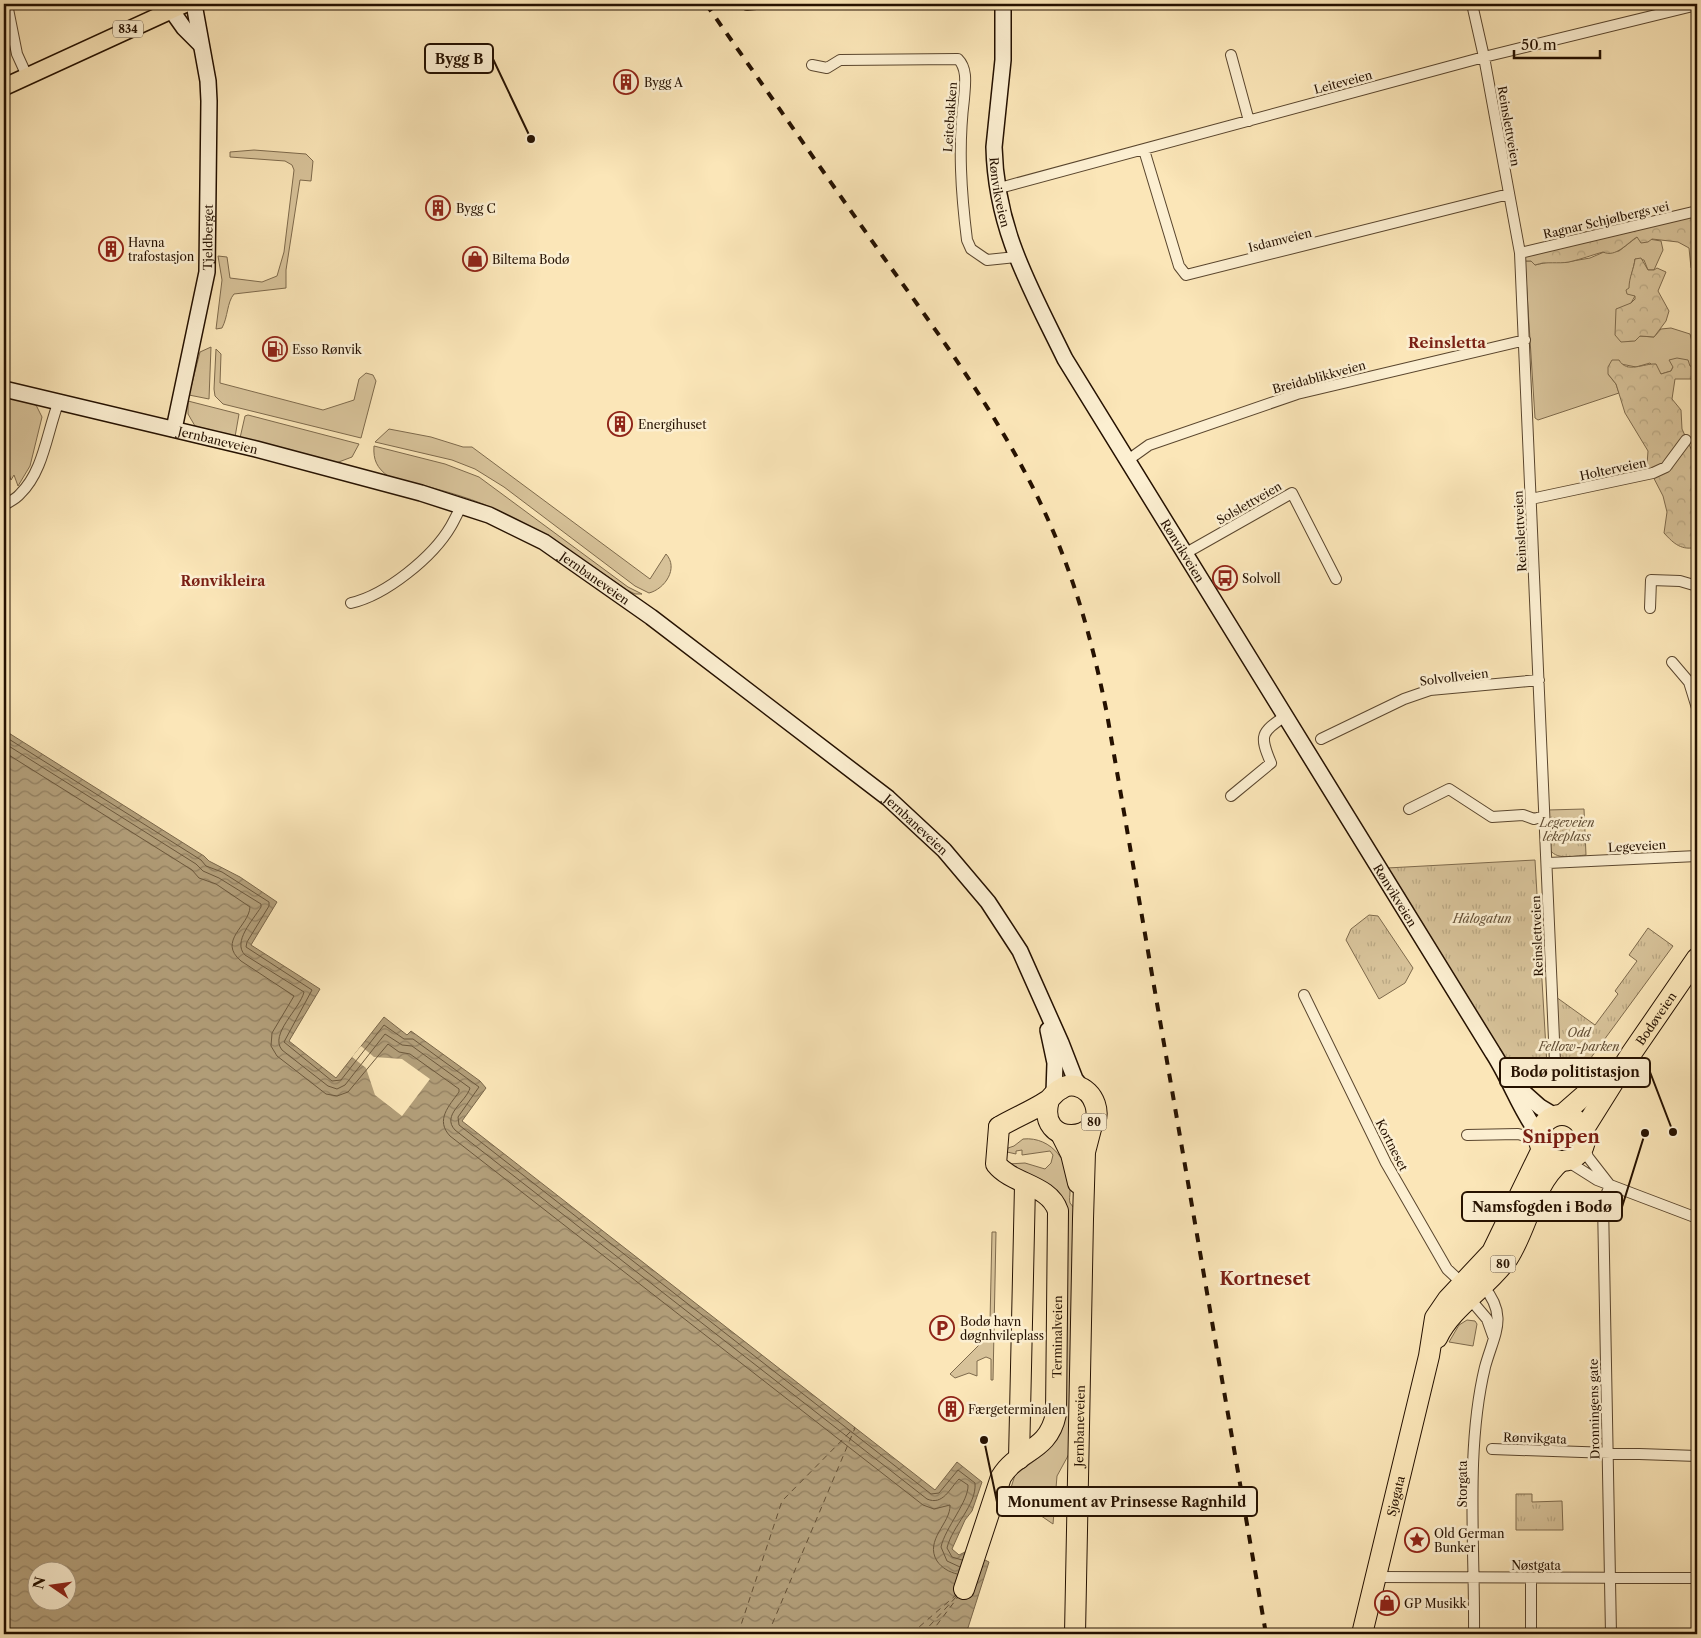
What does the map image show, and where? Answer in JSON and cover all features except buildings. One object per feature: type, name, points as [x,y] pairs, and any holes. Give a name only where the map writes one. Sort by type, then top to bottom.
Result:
[{"type":"highway","name":"Bodøveien","points":[[1584,1137],[1631,1054],[1697,958]]},
{"type":"highway","name":"Bodøveien","points":[[1559,1115],[1631,1054]]},
{"type":"highway","points":[[999,1127],[1051,1097],[1064,1087],[1082,1088]]},
{"type":"highway","name":"Jernbaneveien","points":[[1075,1634],[1085,1152],[1096,1107],[1091,1096],[1082,1088]]},
{"type":"highway","name":"Jernbaneveien","points":[[1051,1097],[1047,1116],[1058,1132],[1075,1167],[1083,1219]]},
{"type":"highway","points":[[1559,1115],[1576,1118],[1584,1137]]},
{"type":"highway","name":"80","points":[[1540,1141],[1547,1120],[1559,1115]]},
{"type":"highway","name":"80","points":[[999,1127],[1013,1125],[1058,1132],[1068,1136],[1081,1134],[1092,1125]]},
{"type":"highway","name":"Terminalveien","points":[[964,1589],[1001,1477],[1019,1459],[1044,1442],[1054,1425],[1056,1414],[1059,1220],[1056,1203],[1048,1195],[1007,1175],[996,1164],[999,1127]]},
{"type":"highway","name":"80","points":[[1564,1161],[1574,1158],[1584,1137]]},
{"type":"highway","name":"Sjøgata","points":[[1472,1289],[1479,1268],[1492,1252],[1540,1141]]},
{"type":"highway","points":[[1540,1141],[1550,1158],[1564,1161]]},
{"type":"highway","name":"Sjøgata","points":[[1362,1634],[1429,1356],[1448,1321],[1472,1289],[1509,1255],[1543,1182],[1552,1169],[1564,1161]]},
{"type":"highway","points":[[1019,1459],[1025,1184]]},
{"type":"main road","name":"834","points":[[4,87],[171,5]]},
{"type":"street","points":[[7,4],[17,54],[27,76]]},
{"type":"street","name":"Tjeldberget","points":[[174,429],[207,272],[209,101],[208,81],[194,4]]},
{"type":"street","name":"Rønvikveien","points":[[1003,4],[1003,60],[994,147],[996,189],[1016,257],[1065,359],[1510,1081],[1540,1141]]},
{"type":"street","name":"Reinslettveien","points":[[1472,4],[1484,56],[1520,253],[1540,680],[1544,816],[1548,863],[1555,1062]]},
{"type":"street","points":[[171,5],[184,28],[200,44]]},
{"type":"street","name":"Leiteveien","points":[[996,189],[1484,56],[1697,5]]},
{"type":"street","points":[[1231,55],[1249,121]]},
{"type":"street","name":"Leitebakken","points":[[812,65],[827,68],[840,60],[958,59],[964,64],[966,84],[959,166],[967,240],[972,249],[987,260],[1016,257]]},
{"type":"street","name":"Isdamveien","points":[[1144,150],[1180,266],[1186,275],[1509,194]]},
{"type":"street","name":"Ragnar Schjølbergs vei","points":[[1520,253],[1697,211]]},
{"type":"street","name":"Breidablikkveien","points":[[1128,460],[1149,445],[1297,394],[1524,340]]},
{"type":"street","name":"Jernbaneveien","points":[[4,389],[174,429],[462,505],[489,515],[544,542],[590,573],[888,798],[944,850],[988,902],[1020,951],[1041,1002],[1059,1036],[1075,1079],[1082,1088]]},
{"type":"street","points":[[4,505],[20,495],[30,481],[39,463],[59,401]]},
{"type":"street","name":"Holterveien","points":[[1531,499],[1653,473],[1666,467],[1686,440]]},
{"type":"street","name":"Solslettveien","points":[[1186,553],[1292,492],[1336,579]]},
{"type":"street","points":[[351,603],[369,599],[405,575],[438,543],[452,525],[462,505]]},
{"type":"street","points":[[1650,608],[1651,580],[1680,581],[1697,586]]},
{"type":"street","points":[[1672,662],[1689,682],[1697,708]]},
{"type":"street","name":"Solvollveien","points":[[1321,739],[1404,699],[1430,690],[1540,680]]},
{"type":"street","points":[[1231,796],[1271,763],[1263,738],[1267,728],[1285,716]]},
{"type":"street","points":[[1409,809],[1449,790],[1460,795],[1492,817],[1523,815],[1534,819],[1544,816]]},
{"type":"street","name":"Legeveien","points":[[1548,863],[1697,856]]},
{"type":"street","name":"Kortneset","points":[[1304,995],[1386,1163],[1448,1269],[1472,1289]]},
{"type":"street","name":"Jernbaneveien","points":[[1041,1002],[1054,1064],[1051,1097]]},
{"type":"street","name":"Rønvikveien","points":[[1510,1081],[1540,1108],[1559,1115]]},
{"type":"street","points":[[1467,1135],[1518,1134],[1540,1141]]},
{"type":"street","points":[[1584,1137],[1588,1157],[1610,1185]]},
{"type":"street","points":[[1564,1161],[1610,1185],[1697,1218]]},
{"type":"street","name":"Dronningens gate","points":[[1610,1185],[1603,1204],[1611,1634]]},
{"type":"street","points":[[1472,1289],[1493,1336]]},
{"type":"street","name":"Storgata","points":[[1472,1289],[1493,1300],[1499,1322],[1493,1336],[1475,1418],[1474,1634]]},
{"type":"street","name":"Rønvikgata","points":[[1492,1449],[1697,1456]]},
{"type":"street","name":"Nøstgata","points":[[1375,1576],[1697,1578]]},
{"type":"street","points":[[1531,1578],[1531,1634]]},
{"type":"green space","points":[[254,150],[306,154],[313,161],[311,181],[300,180],[286,270],[286,288],[234,294],[222,328],[216,329],[222,280],[218,256],[227,257],[230,278],[262,282],[277,276],[284,252],[294,170],[292,165],[285,161],[230,157],[230,152]]},
{"type":"green space","points":[[1697,215],[1697,272],[1691,268],[1689,248],[1678,242],[1652,239],[1641,243],[1637,237],[1612,253],[1603,252],[1565,263],[1535,265],[1531,261],[1525,261],[1525,256]]},
{"type":"green space","points":[[1637,237],[1661,241],[1663,250],[1654,270],[1648,270],[1644,260],[1635,259],[1631,287],[1635,296],[1631,303],[1640,336],[1654,337],[1661,329],[1671,328],[1690,334],[1695,352],[1697,352],[1697,368],[1673,367],[1671,371],[1661,374],[1650,363],[1636,367],[1621,364],[1608,374],[1616,384],[1619,393],[1538,420],[1535,418],[1525,261],[1531,261],[1535,265],[1552,261],[1567,262],[1590,258],[1604,252],[1619,251]]},
{"type":"green space","points":[[1641,258],[1648,270],[1657,268],[1666,272],[1658,291],[1669,311],[1666,321],[1654,337],[1640,336],[1635,341],[1621,342],[1615,335],[1616,309],[1631,303],[1635,299],[1635,296],[1627,294],[1626,290],[1629,288],[1635,259]]},
{"type":"green space","points":[[211,347],[209,399],[189,395],[200,352]]},
{"type":"green space","points":[[216,349],[221,354],[220,383],[323,410],[354,400],[359,379],[366,373],[373,375],[376,381],[361,438],[223,404],[215,396],[214,389]]},
{"type":"green space","points":[[1677,358],[1688,360],[1690,366],[1697,368],[1697,379],[1675,379],[1672,399],[1681,410],[1682,429],[1693,453],[1697,453],[1697,547],[1692,548],[1679,546],[1664,533],[1667,512],[1663,496],[1647,465],[1648,451],[1625,413],[1616,384],[1608,374],[1608,367],[1612,360],[1619,360],[1622,364],[1631,367],[1656,364],[1661,374],[1671,371],[1673,367],[1669,360]]},
{"type":"green space","points":[[4,395],[36,405],[42,417],[30,466],[18,486],[14,475],[11,480],[4,458]]},
{"type":"green space","points":[[188,401],[239,414],[235,437],[195,426],[188,414]]},
{"type":"green space","points":[[248,415],[359,444],[352,457],[336,463],[240,438],[245,416]]},
{"type":"green space","points":[[389,429],[431,437],[463,447],[472,447],[650,579],[666,554],[670,560],[671,571],[665,583],[649,593],[635,586],[504,487],[475,469],[452,460],[375,442]]},
{"type":"green space","points":[[374,446],[445,464],[479,477],[628,587],[642,594],[635,594],[627,590],[558,543],[503,513],[460,496],[388,476],[376,463]]},
{"type":"green space","name":"Legeveien lekeplass","points":[[1584,809],[1586,855],[1565,857],[1556,855],[1549,848],[1548,810]]},
{"type":"green space","name":"Hålogatun","points":[[1535,860],[1547,1066],[1544,1078],[1529,1091],[1497,1047],[1387,868]]},
{"type":"green space","points":[[1369,915],[1378,916],[1413,968],[1405,983],[1379,999],[1346,940],[1351,929]]},
{"type":"green space","name":"Odd Fellow-parken","points":[[1648,928],[1673,946],[1579,1074],[1574,1077],[1563,1073],[1560,1061],[1556,997],[1595,1025],[1618,994],[1615,991],[1637,961],[1629,955]]},
{"type":"green space","points":[[1023,1139],[1043,1142],[1051,1147],[1064,1162],[1070,1182],[1070,1203],[1074,1208],[1069,1454],[1057,1476],[1053,1524],[1009,1494],[1015,1475],[1045,1453],[1065,1210],[1008,1164],[1025,1163],[1045,1169],[1051,1163],[1053,1155],[1050,1151],[1022,1155],[1022,1150],[1016,1151],[1016,1154],[1007,1152],[1008,1148]]},
{"type":"green space","points":[[992,1232],[996,1232],[993,1380],[991,1380],[991,1359],[986,1357],[977,1361],[977,1376],[969,1373],[955,1378],[950,1374],[980,1344],[988,1331],[990,1322]]},
{"type":"green space","points":[[1467,1320],[1475,1321],[1477,1324],[1473,1346],[1449,1342],[1459,1325]]},
{"type":"green space","points":[[1516,1494],[1532,1494],[1532,1502],[1562,1501],[1563,1530],[1516,1530]]},
{"type":"water","points":[[4,730],[204,856],[209,861],[240,877],[277,902],[251,945],[320,989],[289,1041],[336,1078],[384,1017],[407,1035],[411,1031],[480,1081],[486,1088],[462,1121],[935,1490],[957,1462],[982,1482],[972,1511],[965,1520],[952,1549],[959,1555],[967,1551],[989,1562],[966,1634],[4,1634]]},
{"type":"pier","points":[[361,1046],[374,1057],[402,1059],[430,1079],[402,1116],[375,1095],[366,1068],[352,1057]]},
{"type":"ferry route","points":[[738,1634],[782,1501],[855,1427]]},
{"type":"ferry route","points":[[768,1634],[855,1428]]},
{"type":"ferry route","points":[[911,1634],[956,1595]]},
{"type":"ferry route","points":[[922,1634],[957,1596]]},
{"type":"ferry route","points":[[930,1634],[958,1597]]},
{"type":"railway","points":[[706,4],[974,387],[1015,454],[1033,488],[1060,547],[1068,570],[1090,641],[1107,714],[1266,1634]]},
{"type":"place","name":"Bygg A","points":[[626,82]]},
{"type":"place","name":"Bygg B","points":[[531,139]]},
{"type":"place","name":"Bygg C","points":[[438,208]]},
{"type":"place","name":"Havna trafostasjon","points":[[111,249]]},
{"type":"place","name":"Biltema Bodø","points":[[475,259]]},
{"type":"place","name":"Esso Rønvik","points":[[275,349]]},
{"type":"place","name":"Energihuset","points":[[620,424]]},
{"type":"place","name":"Solvoll","points":[[1225,578]]},
{"type":"place","name":"Bodø politistasjon","points":[[1673,1132]]},
{"type":"place","name":"Namsfogden i Bodø","points":[[1645,1133]]},
{"type":"place","name":"Bodø havn døgnhvileplass","points":[[942,1328]]},
{"type":"place","name":"Færgeterminalen","points":[[951,1409]]},
{"type":"place","name":"Monument av Prinsesse Ragnhild","points":[[984,1440]]},
{"type":"place","name":"Old German Bunker","points":[[1417,1540]]},
{"type":"place","name":"GP Musikk","points":[[1387,1603]]},
{"type":"district","name":"Reinsletta","points":[[1447,342]]},
{"type":"district","name":"Rønvikleira","points":[[223,581]]},
{"type":"district","name":"Snippen","points":[[1561,1137]]},
{"type":"district","name":"Kortneset","points":[[1265,1279]]}]
